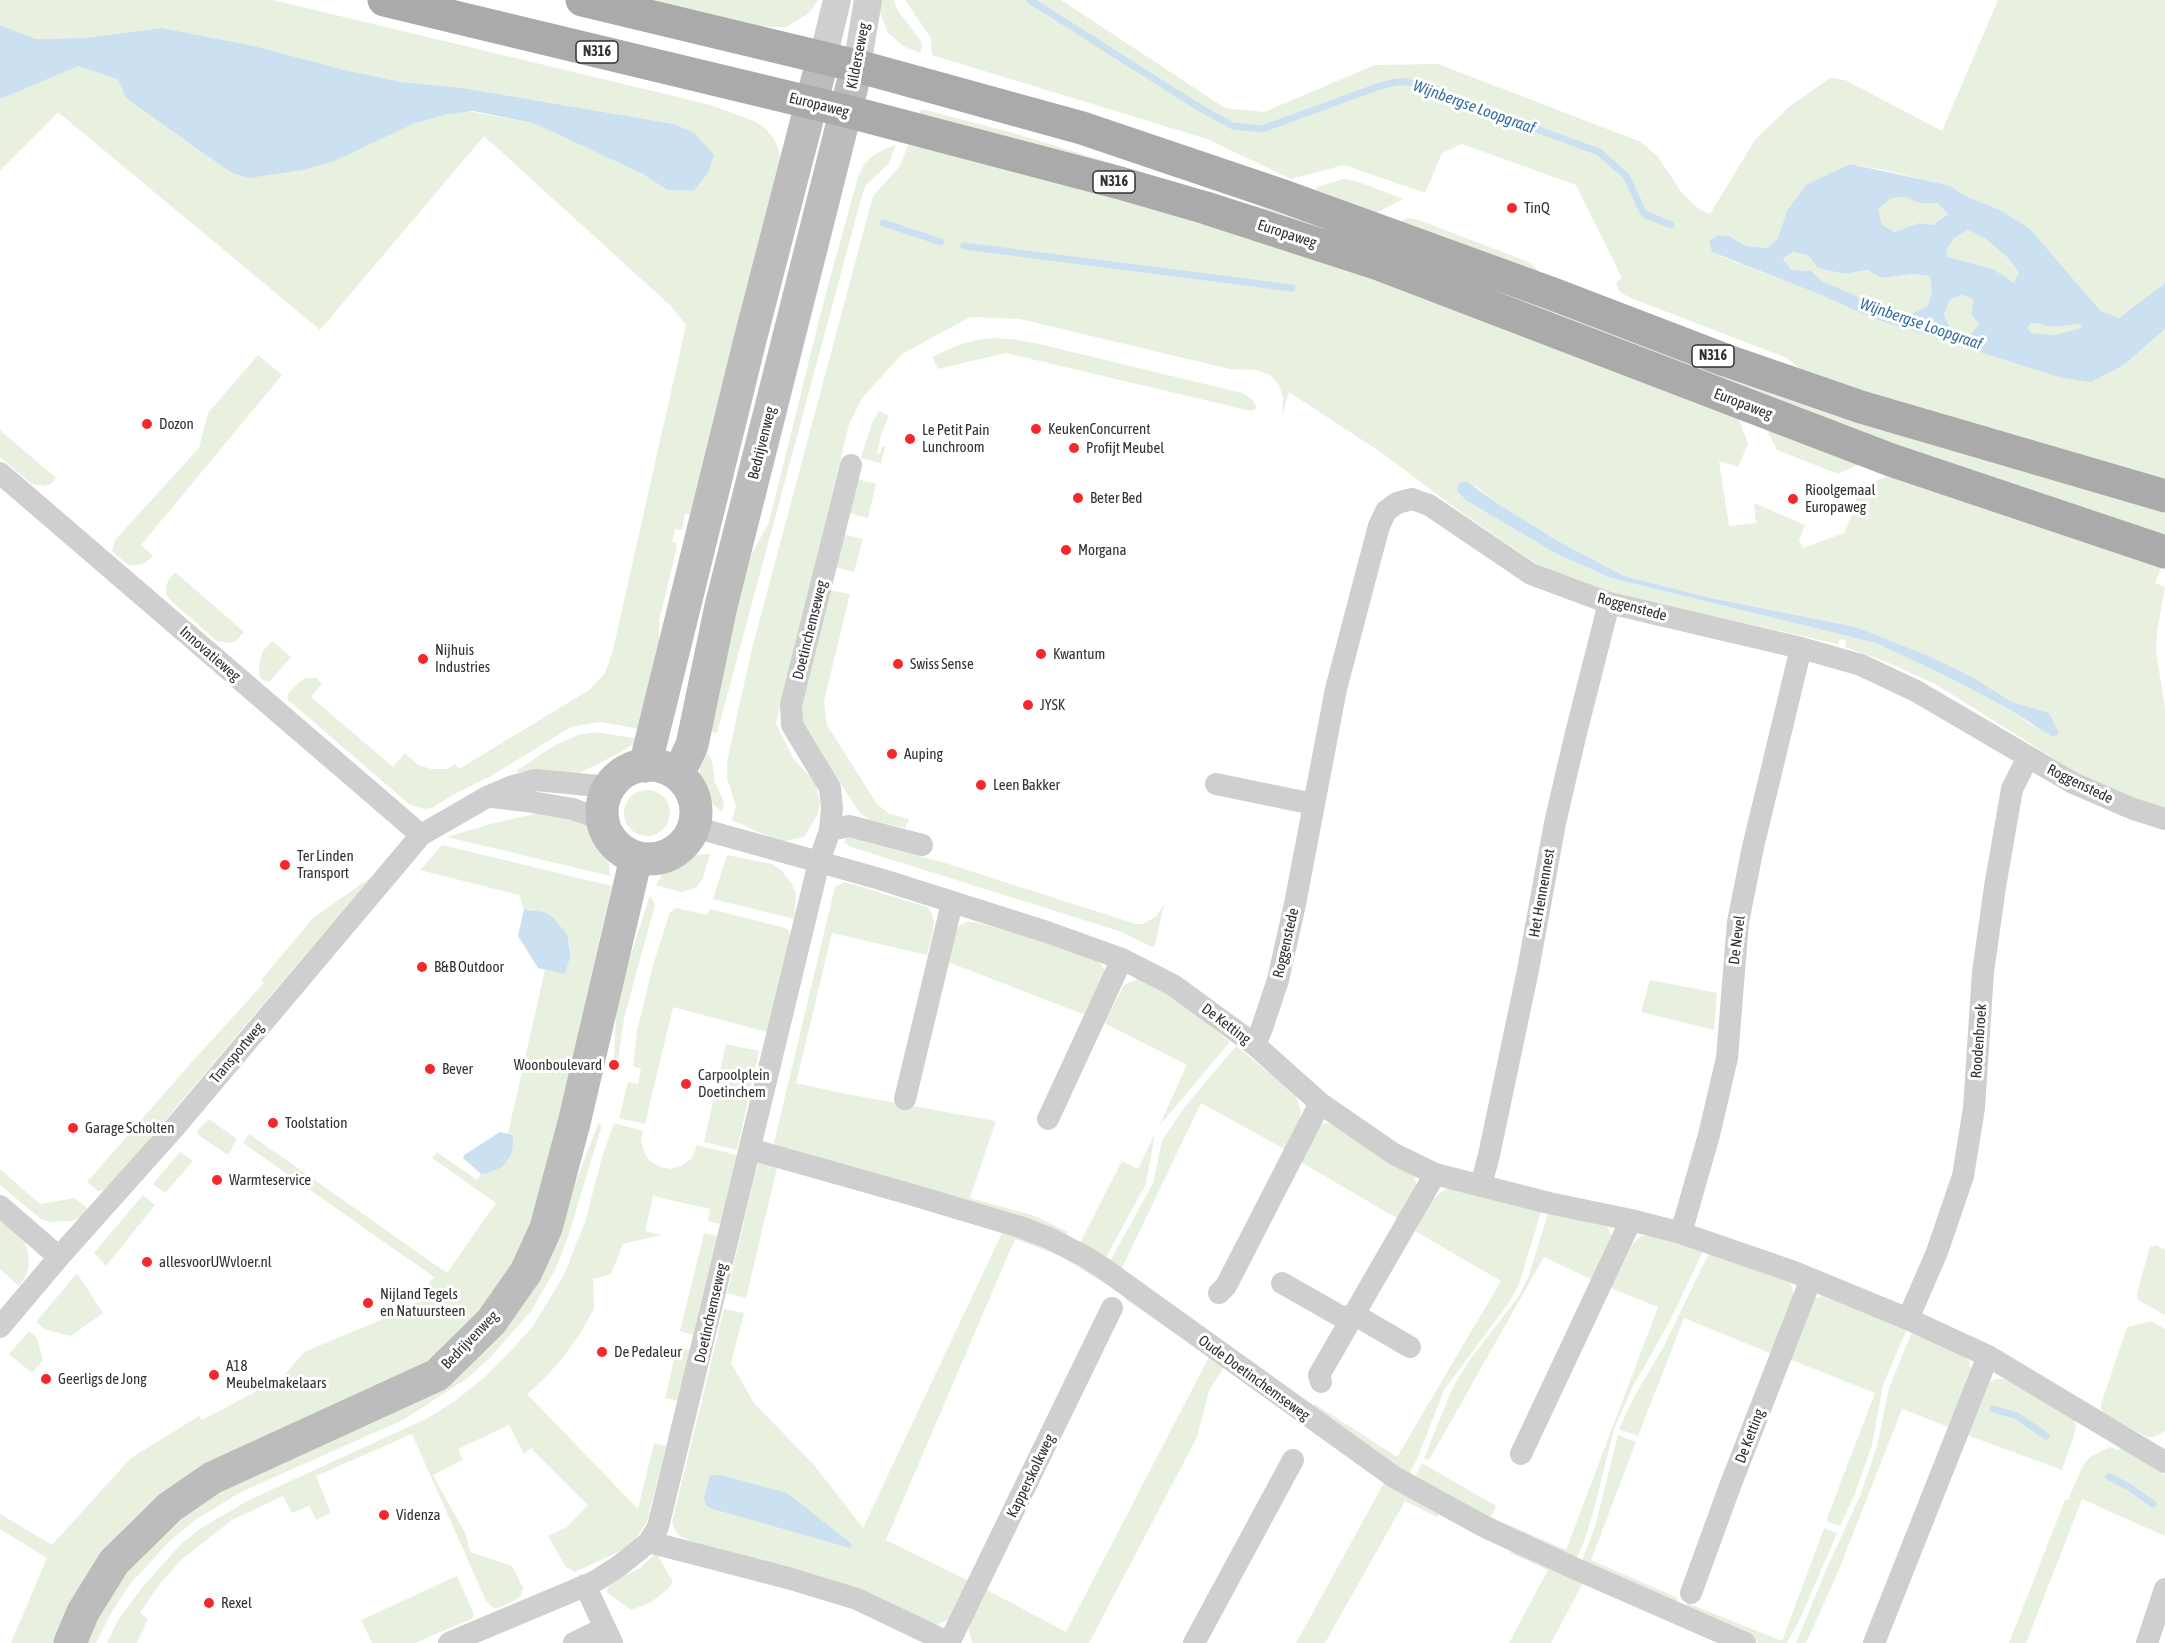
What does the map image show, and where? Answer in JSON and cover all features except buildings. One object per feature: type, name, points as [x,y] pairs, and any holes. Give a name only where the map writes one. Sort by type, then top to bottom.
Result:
[{"type":"main road","name":"Europaweg","points":[[384,0],[846,111],[1206,208],[1365,259],[1891,460],[2165,552]]},
{"type":"main road","name":"N316","points":[[582,0],[857,66],[1094,132],[1293,199],[1725,360],[1861,407],[2165,496]]},
{"type":"main road","points":[[645,766],[823,58]]},
{"type":"main road","name":"Kilderseweg","points":[[846,111],[857,66]]},
{"type":"main road","name":"Bedrijvenweg","points":[[678,775],[692,745],[723,596],[846,111]]},
{"type":"main road","points":[[645,766],[656,766],[678,775],[688,785],[694,798],[696,812],[694,827],[685,843],[671,854],[654,859],[636,858],[624,852],[614,843],[603,820],[602,808],[610,787],[631,769],[645,766]]},
{"type":"main road","name":"Bedrijvenweg","points":[[70,1643],[83,1612],[114,1562],[170,1507],[212,1478],[437,1375],[491,1322],[526,1272],[546,1228],[574,1123],[636,858]]},
{"type":"street","points":[[823,58],[837,0]]},
{"type":"street","name":"Kilderseweg","points":[[857,66],[868,0]]},
{"type":"street","name":"Doetinchemseweg","points":[[851,465],[791,705],[792,725],[846,813],[860,825],[874,832]]},
{"type":"street","name":"Innovatieweg","points":[[0,473],[421,835]]},
{"type":"street","name":"Roggenstede","points":[[1255,1045],[1278,980],[1295,904],[1336,689],[1379,526],[1386,512],[1397,503],[1412,499],[1429,505],[1531,574],[1610,603],[1801,648],[1860,665],[1916,690],[2073,783],[2133,809],[2165,819]]},
{"type":"street","name":"Het Hennennest","points":[[1481,1185],[1528,970],[1555,823],[1610,603]]},
{"type":"street","name":"De Nevel","points":[[1681,1233],[1709,1136],[1727,1058],[1738,922],[1763,802],[1801,648]]},
{"type":"street","name":"Roodenbroek","points":[[1908,1319],[1937,1252],[1963,1176],[1974,1108],[1983,972],[1995,887],[2013,789],[2028,757]]},
{"type":"street","name":"Transportweg","points":[[0,1327],[175,1126],[421,835],[487,797],[535,780],[610,787]]},
{"type":"street","points":[[1216,784],[1313,804]]},
{"type":"street","name":"Doetinchemseweg","points":[[449,1643],[585,1585],[619,1566],[649,1542],[658,1527],[664,1510],[819,862],[830,830],[832,808],[830,788]]},
{"type":"street","points":[[487,797],[573,809],[603,820]]},
{"type":"street","name":"Doetinchemseweg","points":[[830,830],[849,826],[921,845]]},
{"type":"street","points":[[694,827],[819,862]]},
{"type":"street","name":"De Ketting","points":[[819,862],[1047,932],[1122,959],[1173,985],[1255,1045],[1320,1103],[1394,1154],[1435,1174],[1569,1208],[1681,1233],[1811,1279],[1908,1319],[1988,1356],[2163,1455]]},
{"type":"street","points":[[905,1099],[952,903]]},
{"type":"street","points":[[1048,1119],[1122,959]]},
{"type":"street","points":[[1219,1293],[1226,1286],[1320,1103]]},
{"type":"street","name":"Oude Doetinchemseweg","points":[[750,1149],[906,1193],[1049,1238],[1084,1256],[1103,1269],[1394,1477],[1486,1528],[1745,1643]]},
{"type":"street","points":[[1321,1383],[1319,1374],[1435,1174]]},
{"type":"street","points":[[0,1206],[59,1257]]},
{"type":"street","points":[[1521,1454],[1631,1220]]},
{"type":"street","name":"De Ketting","points":[[1690,1593],[1811,1279]]},
{"type":"street","points":[[1282,1283],[1340,1316],[1362,1319],[1410,1347]]},
{"type":"street","name":"Kapperskolkweg","points":[[649,1542],[788,1578],[857,1599],[949,1643],[1112,1308]]},
{"type":"street","points":[[1874,1643],[1988,1356]]},
{"type":"street","points":[[1194,1643],[1293,1460]]},
{"type":"street","points":[[573,1643],[608,1636],[585,1585]]},
{"type":"street","points":[[2147,1643],[2165,1589]]},
{"type":"green space","points":[[0,0],[273,0],[707,104],[754,121],[765,128],[775,140],[781,157],[753,301],[725,373],[690,514],[685,514],[682,530],[675,529],[672,542],[676,543],[677,547],[659,621],[659,648],[640,729],[601,722],[571,727],[491,776],[432,808],[424,809],[409,804],[287,699],[288,694],[299,682],[306,678],[316,678],[322,683],[311,697],[393,767],[405,753],[418,765],[431,769],[447,769],[455,764],[459,769],[589,690],[605,673],[613,650],[686,325],[671,306],[484,136],[320,330],[58,112],[0,171],[0,41],[131,49],[126,98],[230,172],[390,97],[533,123],[645,175],[667,190],[694,191],[708,173],[674,124],[463,88],[402,82],[345,70],[254,46],[162,28],[85,38],[36,39],[0,25]]},
{"type":"green space","points":[[638,0],[818,0],[809,13],[786,27],[768,27],[728,21]]},
{"type":"green space","points":[[879,0],[894,0],[898,11],[921,41],[920,53],[903,46],[888,33],[880,13]]},
{"type":"green space","points":[[905,0],[1061,0],[1225,108],[1264,112],[1375,65],[1438,64],[1641,142],[1658,157],[1682,193],[1699,209],[1710,214],[1755,140],[1790,106],[1830,78],[1845,80],[1942,131],[1998,0],[2165,0],[2165,283],[2119,318],[2101,311],[2029,228],[2000,210],[1966,196],[1948,185],[1879,169],[1850,164],[1787,211],[1778,238],[1767,248],[1746,246],[1729,236],[1718,235],[1720,256],[1821,295],[1872,318],[2058,377],[2124,365],[2165,329],[2165,483],[1809,376],[1787,358],[1628,297],[1619,291],[1616,283],[1622,278],[1576,185],[1462,144],[1442,153],[1425,193],[1344,165],[1291,179],[1207,139],[932,55],[931,38]]},
{"type":"green space","points":[[921,109],[1010,132],[1229,199],[1333,225],[2165,508],[2165,538],[919,117]]},
{"type":"green space","points":[[896,145],[889,163],[866,185],[861,199],[717,733],[688,727],[747,563],[769,522],[823,304],[858,177],[872,156]]},
{"type":"green space","points":[[908,145],[1008,167],[1325,260],[1738,416],[1748,444],[1738,467],[1719,461],[1729,526],[1756,523],[1754,503],[1805,525],[1799,540],[1803,548],[1844,533],[1859,488],[1892,474],[2163,564],[2155,583],[2165,587],[2156,652],[2165,708],[2165,809],[2145,803],[2077,773],[1937,685],[1889,663],[1845,647],[1846,640],[1840,639],[1838,644],[1604,592],[1586,586],[1586,582],[1551,571],[1462,513],[1382,453],[1289,392],[1282,416],[1283,398],[1279,385],[1270,375],[1256,370],[1230,369],[1020,319],[970,317],[902,354],[863,397],[849,424],[776,724],[793,758],[815,782],[820,803],[817,816],[804,837],[781,842],[732,820],[736,806],[727,778],[727,762],[751,652],[873,196],[900,166]],"holes":[[[1474,485],[1498,504],[1556,540],[1624,576],[1711,598],[1856,627],[1931,657],[1972,677],[2012,702],[2049,713],[2058,733],[2032,725],[2007,708],[1876,643],[1611,578],[1555,553],[1467,501]]]},
{"type":"green space","points":[[1344,179],[1356,181],[1403,199],[1376,213],[1316,190],[1316,187]]},
{"type":"green space","points":[[1905,197],[1919,203],[1937,203],[1948,214],[1933,225],[1917,223],[1895,232],[1882,225],[1877,209],[1892,198]]},
{"type":"green space","points":[[1407,218],[1419,220],[1531,263],[1539,272],[1400,222]]},
{"type":"green space","points":[[1968,230],[1986,239],[2006,256],[2019,272],[2014,284],[1993,269],[1948,257],[1946,250],[1954,238]]},
{"type":"green space","points":[[1793,252],[1809,256],[1818,268],[1844,274],[1868,270],[1881,278],[1913,274],[1930,276],[1932,292],[1927,307],[1909,315],[1879,306],[1821,281],[1811,271],[1791,270],[1783,257]]},
{"type":"green space","points":[[1962,295],[1973,299],[1979,324],[1969,336],[1951,330],[1944,313],[1950,300]]},
{"type":"green space","points":[[2029,324],[2052,327],[2080,324],[2081,329],[2055,335],[2032,333],[2027,328]]},
{"type":"green space","points":[[995,338],[1035,343],[1242,393],[1252,399],[1257,408],[1251,411],[1006,353],[938,369],[932,357],[961,344]]},
{"type":"green space","points":[[258,355],[282,375],[141,545],[153,556],[143,564],[129,566],[112,551],[115,540],[199,448],[208,413]]},
{"type":"green space","points":[[879,411],[889,416],[877,453],[880,454],[882,446],[885,447],[881,463],[861,458],[872,423]]},
{"type":"green space","points":[[1766,428],[1860,464],[1838,474],[1777,450]]},
{"type":"green space","points":[[0,430],[56,478],[51,484],[44,486],[32,484],[0,457]]},
{"type":"green space","points":[[857,479],[876,484],[868,518],[849,513]]},
{"type":"green space","points":[[843,534],[863,539],[854,572],[835,567]]},
{"type":"green space","points":[[175,572],[244,632],[237,640],[231,643],[217,641],[169,599],[166,587]]},
{"type":"green space","points":[[829,590],[850,594],[824,701],[827,725],[877,804],[890,814],[909,819],[905,828],[870,820],[860,813],[802,726],[801,704]]},
{"type":"green space","points":[[272,641],[291,657],[269,682],[260,677],[259,664],[263,651]]},
{"type":"green space","points":[[594,732],[641,739],[570,778],[515,772],[555,745],[578,735]]},
{"type":"green space","points":[[702,753],[708,754],[712,761],[715,782],[724,802],[722,812],[711,803],[700,777]]},
{"type":"green space","points":[[647,790],[663,797],[670,813],[663,829],[647,836],[631,829],[624,813],[631,797]]},
{"type":"green space","points":[[534,814],[562,816],[587,824],[601,841],[608,855],[610,876],[447,837]]},
{"type":"green space","points":[[846,837],[942,862],[1136,924],[1143,924],[1157,916],[1164,904],[1155,945],[1152,947],[1119,931],[851,847],[844,843]]},
{"type":"green space","points":[[442,845],[612,886],[537,1210],[516,1261],[482,1311],[446,1347],[424,1363],[216,1462],[55,1643],[11,1643],[47,1558],[0,1529],[0,1514],[52,1545],[131,1458],[199,1416],[202,1420],[283,1377],[304,1352],[412,1307],[434,1277],[243,1143],[249,1134],[447,1273],[496,1203],[432,1158],[437,1152],[477,1180],[482,1171],[504,1151],[545,970],[565,974],[571,955],[570,945],[532,909],[524,909],[519,895],[420,870]]},
{"type":"green space","points":[[710,854],[703,878],[696,888],[681,892],[656,885],[663,873],[681,862],[696,855]]},
{"type":"green space","points":[[727,855],[772,864],[782,871],[796,894],[794,919],[713,899]]},
{"type":"green space","points":[[371,877],[106,1190],[98,1191],[87,1182],[264,983],[261,980],[313,918]]},
{"type":"green space","points":[[845,882],[927,907],[934,920],[933,931],[927,955],[832,933],[796,1083],[996,1121],[970,1198],[1032,1215],[1068,1232],[1065,1239],[773,1147],[835,887]]},
{"type":"green space","points":[[650,895],[655,905],[624,1018],[618,1059],[614,1058],[617,998]]},
{"type":"green space","points":[[676,908],[707,915],[710,909],[785,928],[789,931],[790,936],[767,1032],[673,1007],[645,1124],[619,1118],[628,1082],[638,1084],[641,1069],[633,1066],[637,1031],[653,965],[670,912]]},
{"type":"green space","points":[[975,922],[1034,938],[1090,956],[1101,964],[1106,972],[1088,1016],[948,962],[954,932],[960,925]]},
{"type":"green space","points":[[1138,979],[1145,980],[1191,1010],[1230,1042],[1159,1126],[1187,1065],[1104,1023],[1124,985]]},
{"type":"green space","points":[[1650,980],[1717,993],[1714,1030],[1641,1012]]},
{"type":"green space","points":[[726,1044],[759,1051],[737,1150],[704,1142]]},
{"type":"green space","points":[[1236,1046],[1293,1092],[1298,1101],[1301,1113],[1286,1150],[1201,1103],[1121,1270],[1108,1265],[1153,1183],[1162,1141],[1183,1109]]},
{"type":"green space","points":[[209,1119],[237,1139],[228,1155],[198,1135],[197,1131]]},
{"type":"green space","points":[[614,1123],[643,1131],[641,1140],[644,1152],[650,1161],[660,1167],[671,1169],[683,1165],[692,1158],[697,1145],[737,1155],[720,1224],[708,1221],[710,1209],[653,1196],[645,1231],[661,1235],[623,1244],[611,1274],[593,1279],[594,1309],[581,1332],[563,1358],[527,1394],[638,1509],[654,1443],[666,1446],[647,1522],[634,1541],[618,1552],[575,1572],[566,1567],[548,1536],[567,1527],[588,1505],[531,1448],[524,1454],[509,1425],[458,1449],[463,1460],[433,1475],[466,1535],[470,1552],[512,1566],[523,1588],[521,1596],[517,1599],[499,1608],[493,1608],[486,1601],[412,1434],[316,1476],[331,1513],[316,1520],[309,1506],[292,1513],[283,1496],[232,1520],[182,1559],[158,1586],[140,1613],[148,1619],[137,1643],[107,1643],[118,1620],[144,1585],[181,1544],[201,1528],[249,1500],[428,1418],[455,1401],[486,1376],[508,1354],[533,1326],[564,1275],[586,1219],[602,1157]]},
{"type":"green space","points":[[1326,1123],[1334,1124],[1415,1176],[1416,1185],[1400,1220],[1299,1161],[1318,1126]]},
{"type":"green space","points":[[598,1124],[602,1125],[568,1237],[555,1270],[531,1311],[489,1359],[466,1379],[403,1420],[241,1492],[195,1520],[170,1541],[130,1584],[111,1613],[96,1643],[85,1643],[96,1619],[118,1584],[141,1554],[194,1509],[223,1489],[426,1396],[571,1194]]},
{"type":"green space","points":[[1155,1133],[1146,1184],[1105,1259],[1081,1242],[1082,1239],[1122,1161],[1138,1169]]},
{"type":"green space","points":[[180,1152],[193,1161],[165,1193],[153,1184]]},
{"type":"green space","points":[[759,1158],[777,1168],[746,1298],[727,1293]]},
{"type":"green space","points":[[0,1169],[40,1204],[75,1198],[89,1210],[83,1216],[71,1221],[50,1222],[41,1219],[0,1185]]},
{"type":"green space","points":[[1449,1188],[1541,1212],[1519,1284],[1510,1301],[1444,1390],[1408,1476],[1311,1409],[1315,1404],[1397,1457],[1501,1281],[1415,1231],[1432,1200]]},
{"type":"green space","points":[[143,1195],[155,1205],[106,1266],[94,1253]]},
{"type":"green space","points":[[1548,1213],[1607,1226],[1612,1237],[1595,1281],[1544,1257],[1429,1460],[1424,1458],[1453,1387],[1468,1362],[1519,1296],[1529,1275]]},
{"type":"green space","points":[[0,1218],[23,1238],[28,1252],[29,1265],[25,1278],[19,1286],[0,1269]]},
{"type":"green space","points":[[704,1233],[717,1236],[693,1335],[680,1331]]},
{"type":"green space","points":[[1002,1233],[1049,1244],[1119,1292],[1060,1256],[1015,1239],[886,1540],[969,1581],[950,1619],[932,1627],[677,1534],[672,1522],[724,1309],[744,1313],[731,1363],[754,1403],[814,1465],[863,1528]]},
{"type":"green space","points":[[1648,1235],[1703,1251],[1670,1321],[1632,1388],[1614,1429],[1595,1506],[1575,1562],[1414,1479],[1422,1463],[1496,1506],[1491,1517],[1566,1550],[1658,1307],[1611,1288],[1632,1245],[1640,1237]]},
{"type":"green space","points":[[2156,1245],[2165,1250],[2165,1315],[2138,1300],[2137,1293],[2150,1247]]},
{"type":"green space","points":[[1709,1253],[1790,1282],[1794,1294],[1772,1354],[1684,1318],[1638,1436],[1619,1429],[1635,1395],[1663,1348]]},
{"type":"green space","points":[[77,1273],[103,1313],[71,1336],[44,1329],[36,1322]]},
{"type":"green space","points":[[1126,1294],[1225,1365],[1209,1391],[1197,1437],[1089,1643],[972,1643],[969,1630],[971,1622],[987,1590],[1066,1632],[1209,1357],[1125,1299]]},
{"type":"green space","points":[[1822,1296],[1907,1329],[1883,1385],[1872,1445],[1855,1494],[1840,1526],[1826,1521],[1875,1393],[1789,1359],[1813,1299]]},
{"type":"green space","points":[[2151,1321],[2165,1329],[2165,1431],[2154,1437],[2147,1437],[2105,1414],[2101,1409],[2101,1404],[2127,1327]]},
{"type":"green space","points":[[29,1331],[37,1338],[43,1360],[32,1373],[9,1354]]},
{"type":"green space","points":[[1912,1332],[1962,1354],[1969,1361],[1971,1369],[1951,1428],[1902,1409],[1838,1572],[1806,1643],[1796,1643],[1860,1496],[1877,1446],[1889,1388]]},
{"type":"green space","points":[[677,1347],[691,1350],[678,1401],[665,1398]]},
{"type":"green space","points":[[1995,1379],[2013,1383],[2073,1416],[2076,1425],[2075,1432],[2062,1470],[1967,1435],[1986,1384]]},
{"type":"green space","points":[[1618,1435],[1636,1442],[1591,1560],[1678,1598],[1674,1606],[1581,1564],[1595,1526]]},
{"type":"green space","points":[[2110,1447],[2118,1450],[2122,1447],[2165,1475],[2165,1536],[2082,1499],[2026,1643],[2009,1643],[2065,1500],[2068,1500],[2083,1465],[2090,1457]]},
{"type":"green space","points":[[1385,1481],[1440,1512],[1437,1517],[1405,1501],[1325,1643],[1296,1643]]},
{"type":"green space","points":[[1824,1528],[1837,1533],[1800,1619],[1787,1643],[1759,1643],[1684,1610],[1687,1603],[1782,1641]]},
{"type":"green space","points":[[1511,1548],[1584,1581],[1551,1643],[1509,1643],[1548,1570],[1510,1553]]},
{"type":"green space","points":[[657,1554],[673,1582],[667,1590],[651,1602],[631,1610],[606,1592],[611,1582],[639,1569]]},
{"type":"green space","points":[[457,1576],[473,1612],[473,1618],[415,1643],[372,1643],[361,1620]]},
{"type":"water","points":[[0,25],[36,39],[85,38],[162,28],[254,46],[345,70],[402,82],[463,88],[674,124],[694,133],[714,155],[708,173],[694,191],[667,190],[645,175],[533,123],[473,111],[448,114],[415,123],[332,162],[302,170],[249,178],[230,172],[126,98],[118,79],[78,66],[0,99]]},
{"type":"water","points":[[1850,164],[1948,185],[1966,196],[2000,210],[2029,228],[2101,311],[2119,318],[2165,283],[2165,329],[2124,365],[2091,382],[2058,377],[1872,318],[1821,295],[1712,252],[1709,241],[1718,235],[1729,236],[1746,246],[1767,248],[1778,238],[1787,211],[1806,185]],"holes":[[[1905,197],[1919,203],[1937,203],[1948,214],[1933,225],[1918,223],[1895,232],[1882,225],[1878,209],[1892,198]],[[1968,230],[1986,239],[2006,256],[2019,272],[2014,283],[1993,269],[1948,257],[1946,250],[1954,238]],[[1793,252],[1809,256],[1818,268],[1844,274],[1868,270],[1881,278],[1913,274],[1930,276],[1932,292],[1927,307],[1909,315],[1879,306],[1822,281],[1811,271],[1791,270],[1783,258]],[[1962,295],[1973,299],[1972,315],[1979,324],[1969,336],[1951,330],[1944,314],[1950,300]],[[2035,323],[2052,327],[2080,324],[2081,328],[2055,335],[2032,333],[2027,328],[2030,324]]]},
{"type":"water","points":[[1466,481],[1556,540],[1624,576],[1711,598],[1856,627],[1931,657],[1972,677],[2012,702],[2049,713],[2059,733],[2053,737],[2007,708],[1876,643],[1611,578],[1555,553],[1467,501],[1457,491],[1458,484]]},
{"type":"water","points":[[524,909],[544,912],[554,918],[567,935],[571,955],[565,974],[538,968],[518,936]]},
{"type":"water","points":[[500,1132],[513,1135],[511,1155],[502,1167],[481,1174],[463,1158],[464,1155]]},
{"type":"water","points":[[710,1475],[721,1475],[787,1493],[852,1544],[850,1548],[706,1506],[704,1497]]},
{"type":"waterway","name":"Wijnbergse Loopgraaf","points":[[1030,0],[1200,108],[1233,126],[1262,129],[1380,86],[1408,82],[1599,152],[1626,176],[1644,214],[1671,225]]},
{"type":"waterway","points":[[883,223],[941,242]]},
{"type":"waterway","points":[[964,246],[1292,288]]},
{"type":"waterway","points":[[1993,1409],[2017,1416],[2046,1436]]},
{"type":"waterway","points":[[2109,1477],[2129,1487],[2153,1504]]},
{"type":"place","name":"TinQ","points":[[1512,208]]},
{"type":"place","name":"Dozon","points":[[147,424]]},
{"type":"place","name":"KeukenConcurrent","points":[[1036,429]]},
{"type":"place","name":"Le Petit Pain Lunchroom","points":[[910,439]]},
{"type":"place","name":"Profijt Meubel","points":[[1074,448]]},
{"type":"place","name":"Beter Bed","points":[[1078,498]]},
{"type":"place","name":"Rioolgemaal Europaweg","points":[[1793,499]]},
{"type":"place","name":"Morgana","points":[[1066,550]]},
{"type":"place","name":"Kwantum","points":[[1041,654]]},
{"type":"place","name":"Nijhuis Industries","points":[[423,659]]},
{"type":"place","name":"Swiss Sense","points":[[898,664]]},
{"type":"place","name":"JYSK","points":[[1028,705]]},
{"type":"place","name":"Auping","points":[[892,754]]},
{"type":"place","name":"Leen Bakker","points":[[981,785]]},
{"type":"place","name":"Ter Linden Transport","points":[[285,865]]},
{"type":"place","name":"B&B Outdoor","points":[[422,967]]},
{"type":"place","name":"Woonboulevard","points":[[614,1065]]},
{"type":"place","name":"Bever","points":[[430,1069]]},
{"type":"place","name":"Carpoolplein Doetinchem","points":[[686,1084]]},
{"type":"place","name":"Toolstation","points":[[273,1123]]},
{"type":"place","name":"Garage Scholten","points":[[73,1128]]},
{"type":"place","name":"Warmteservice","points":[[217,1180]]},
{"type":"place","name":"allesvoorUWvloer.nl","points":[[147,1262]]},
{"type":"place","name":"Nijland Tegels en Natuursteen","points":[[368,1303]]},
{"type":"place","name":"De Pedaleur","points":[[602,1352]]},
{"type":"place","name":"A18 Meubelmakelaars","points":[[214,1375]]},
{"type":"place","name":"Geerligs de Jong","points":[[46,1379]]},
{"type":"place","name":"Videnza","points":[[384,1515]]},
{"type":"place","name":"Rexel","points":[[209,1603]]}]
